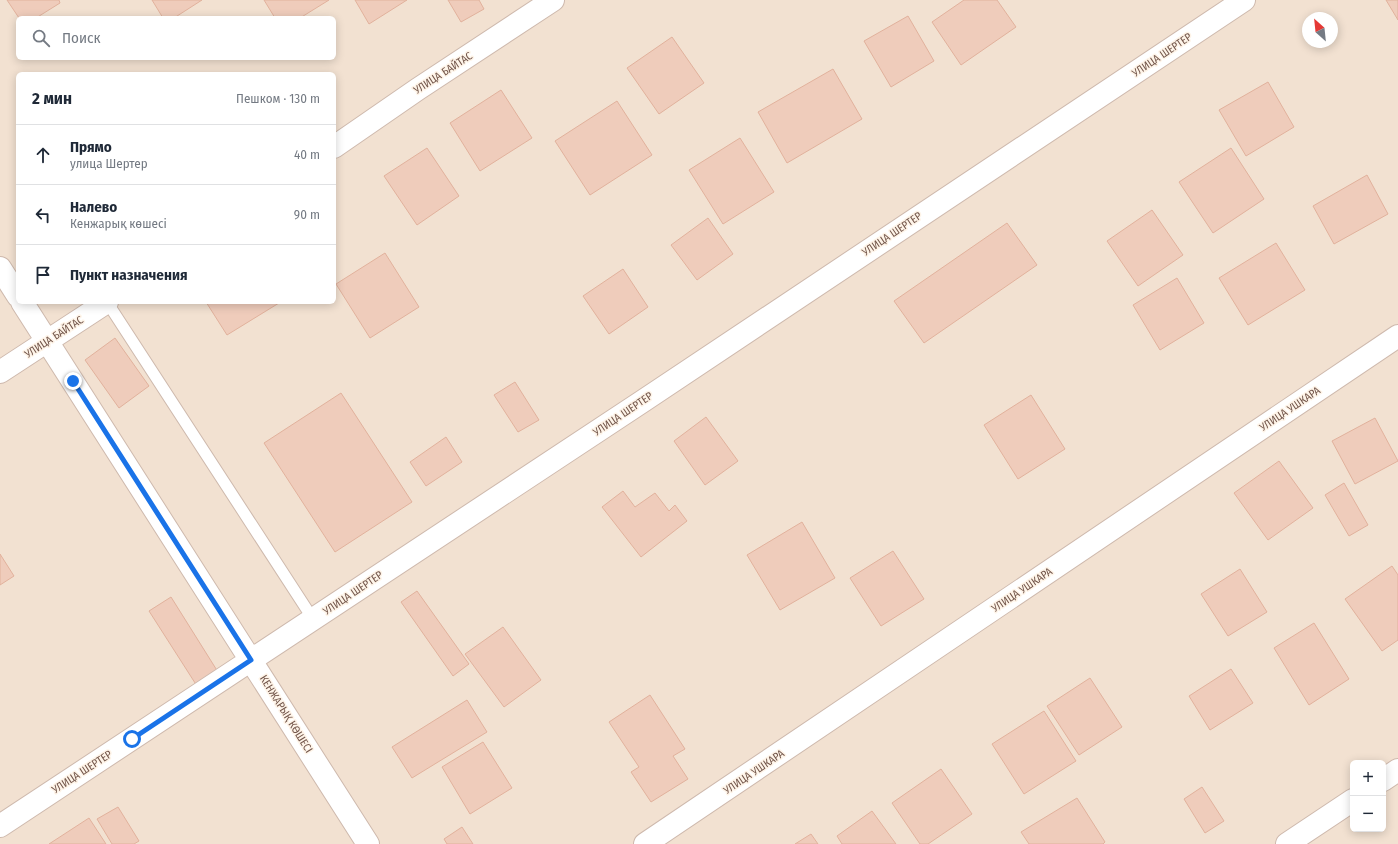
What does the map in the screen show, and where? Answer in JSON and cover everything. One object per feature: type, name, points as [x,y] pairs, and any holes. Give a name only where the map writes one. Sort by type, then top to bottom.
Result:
[{"type":"street","name":"УЛИЦА БАЙТАС","points":[[336,146],[424,85],[553,0]]},
{"type":"street","name":"УЛИЦА ШЕРТЕР","points":[[0,826],[1244,0]]},
{"type":"street","points":[[0,268],[16,293]]},
{"type":"street","name":"КЕНЖАРЫҚ КӨШЕСІ","points":[[23,304],[368,844]]},
{"type":"street","name":"УЛИЦА БАЙТАС","points":[[0,372],[104,304]]},
{"type":"street","name":"УЛИЦА УШКАРА","points":[[645,844],[1398,336]]},
{"type":"street","points":[[1386,778],[1398,770]]},
{"type":"street","points":[[1287,844],[1350,802]]},
{"type":"lane","points":[[108,304],[313,619]]},
{"type":"shaded area","points":[[0,0],[1398,0],[1398,844],[0,844]]},
{"type":"building","points":[[7,0],[59,0],[60,3],[39,16],[18,16]]},
{"type":"building","points":[[152,0],[202,0],[177,16],[162,16]]},
{"type":"building","points":[[264,0],[329,0],[303,16],[274,16]]},
{"type":"building","points":[[355,0],[407,0],[369,24]]},
{"type":"building","points":[[448,0],[479,0],[484,9],[461,22]]},
{"type":"building","points":[[964,0],[997,0],[1016,27],[961,65],[932,22]]},
{"type":"building","points":[[1386,0],[1398,0],[1398,20]]},
{"type":"building","points":[[908,16],[934,61],[891,87],[864,41]]},
{"type":"building","points":[[672,37],[704,83],[659,114],[627,68]]},
{"type":"building","points":[[833,69],[862,119],[787,163],[758,112]]},
{"type":"building","points":[[1268,82],[1294,127],[1246,156],[1219,110]]},
{"type":"building","points":[[501,90],[532,138],[480,171],[450,123]]},
{"type":"building","points":[[617,101],[652,155],[590,195],[555,141]]},
{"type":"building","points":[[740,138],[774,192],[723,224],[689,170]]},
{"type":"building","points":[[427,148],[459,196],[417,225],[384,176]]},
{"type":"building","points":[[1231,148],[1264,199],[1213,233],[1179,182]]},
{"type":"building","points":[[1367,175],[1388,214],[1334,244],[1313,206]]},
{"type":"building","points":[[1152,210],[1183,255],[1138,286],[1107,241]]},
{"type":"building","points":[[708,218],[733,254],[697,280],[671,245]]},
{"type":"building","points":[[1007,223],[1037,265],[924,343],[894,301]]},
{"type":"building","points":[[1276,243],[1305,290],[1248,325],[1219,278]]},
{"type":"building","points":[[385,253],[419,307],[370,338],[336,284]]},
{"type":"building","points":[[623,269],[648,307],[609,334],[583,296]]},
{"type":"building","points":[[1177,278],[1204,323],[1160,350],[1133,305]]},
{"type":"building","points":[[207,304],[277,304],[227,335]]},
{"type":"building","points":[[115,338],[149,386],[119,408],[85,360]]},
{"type":"building","points":[[515,382],[539,420],[518,432],[494,395]]},
{"type":"building","points":[[341,393],[412,502],[335,552],[264,443]]},
{"type":"building","points":[[1031,395],[1065,449],[1018,479],[984,425]]},
{"type":"building","points":[[706,417],[738,461],[705,485],[674,441]]},
{"type":"building","points":[[1375,418],[1398,461],[1355,484],[1332,441]]},
{"type":"building","points":[[446,437],[462,462],[426,486],[410,462]]},
{"type":"building","points":[[1279,461],[1313,508],[1268,540],[1234,493]]},
{"type":"building","points":[[1344,483],[1368,525],[1349,536],[1325,495]]},
{"type":"building","points":[[623,491],[635,507],[655,493],[669,511],[675,505],[687,521],[641,557],[602,507]]},
{"type":"building","points":[[802,522],[835,578],[780,610],[747,555]]},
{"type":"building","points":[[893,551],[924,599],[881,626],[850,578]]},
{"type":"building","points":[[0,554],[14,576],[0,585]]},
{"type":"building","points":[[1392,566],[1398,575],[1398,640],[1382,651],[1345,599]]},
{"type":"building","points":[[1240,569],[1267,612],[1228,636],[1201,594]]},
{"type":"building","points":[[417,591],[469,664],[453,676],[401,602]]},
{"type":"building","points":[[171,597],[218,672],[197,686],[149,611]]},
{"type":"building","points":[[1314,623],[1349,679],[1309,705],[1274,648]]},
{"type":"building","points":[[503,627],[541,680],[504,707],[465,654]]},
{"type":"building","points":[[1231,669],[1253,703],[1210,730],[1189,696]]},
{"type":"building","points":[[1090,678],[1122,727],[1079,755],[1047,706]]},
{"type":"building","points":[[650,695],[685,749],[673,756],[688,779],[651,802],[631,772],[639,767],[609,722]]},
{"type":"building","points":[[467,700],[487,732],[412,778],[392,747]]},
{"type":"building","points":[[1044,711],[1076,761],[1024,794],[992,744]]},
{"type":"building","points":[[483,742],[512,788],[470,814],[442,767]]},
{"type":"building","points":[[941,769],[972,814],[928,844],[920,844],[892,803]]},
{"type":"building","points":[[1202,787],[1224,821],[1205,833],[1184,799]]},
{"type":"building","points":[[1077,798],[1105,842],[1103,844],[1029,844],[1021,832]]},
{"type":"building","points":[[118,807],[139,841],[134,844],[112,844],[97,819]]},
{"type":"building","points":[[872,811],[896,844],[842,844],[837,836]]},
{"type":"building","points":[[89,818],[106,844],[49,844]]},
{"type":"building","points":[[462,827],[473,844],[447,844],[444,839]]},
{"type":"building","points":[[811,834],[818,844],[795,844]]},
{"type":"route","points":[[73,381],[251,660],[132,739]]}]
